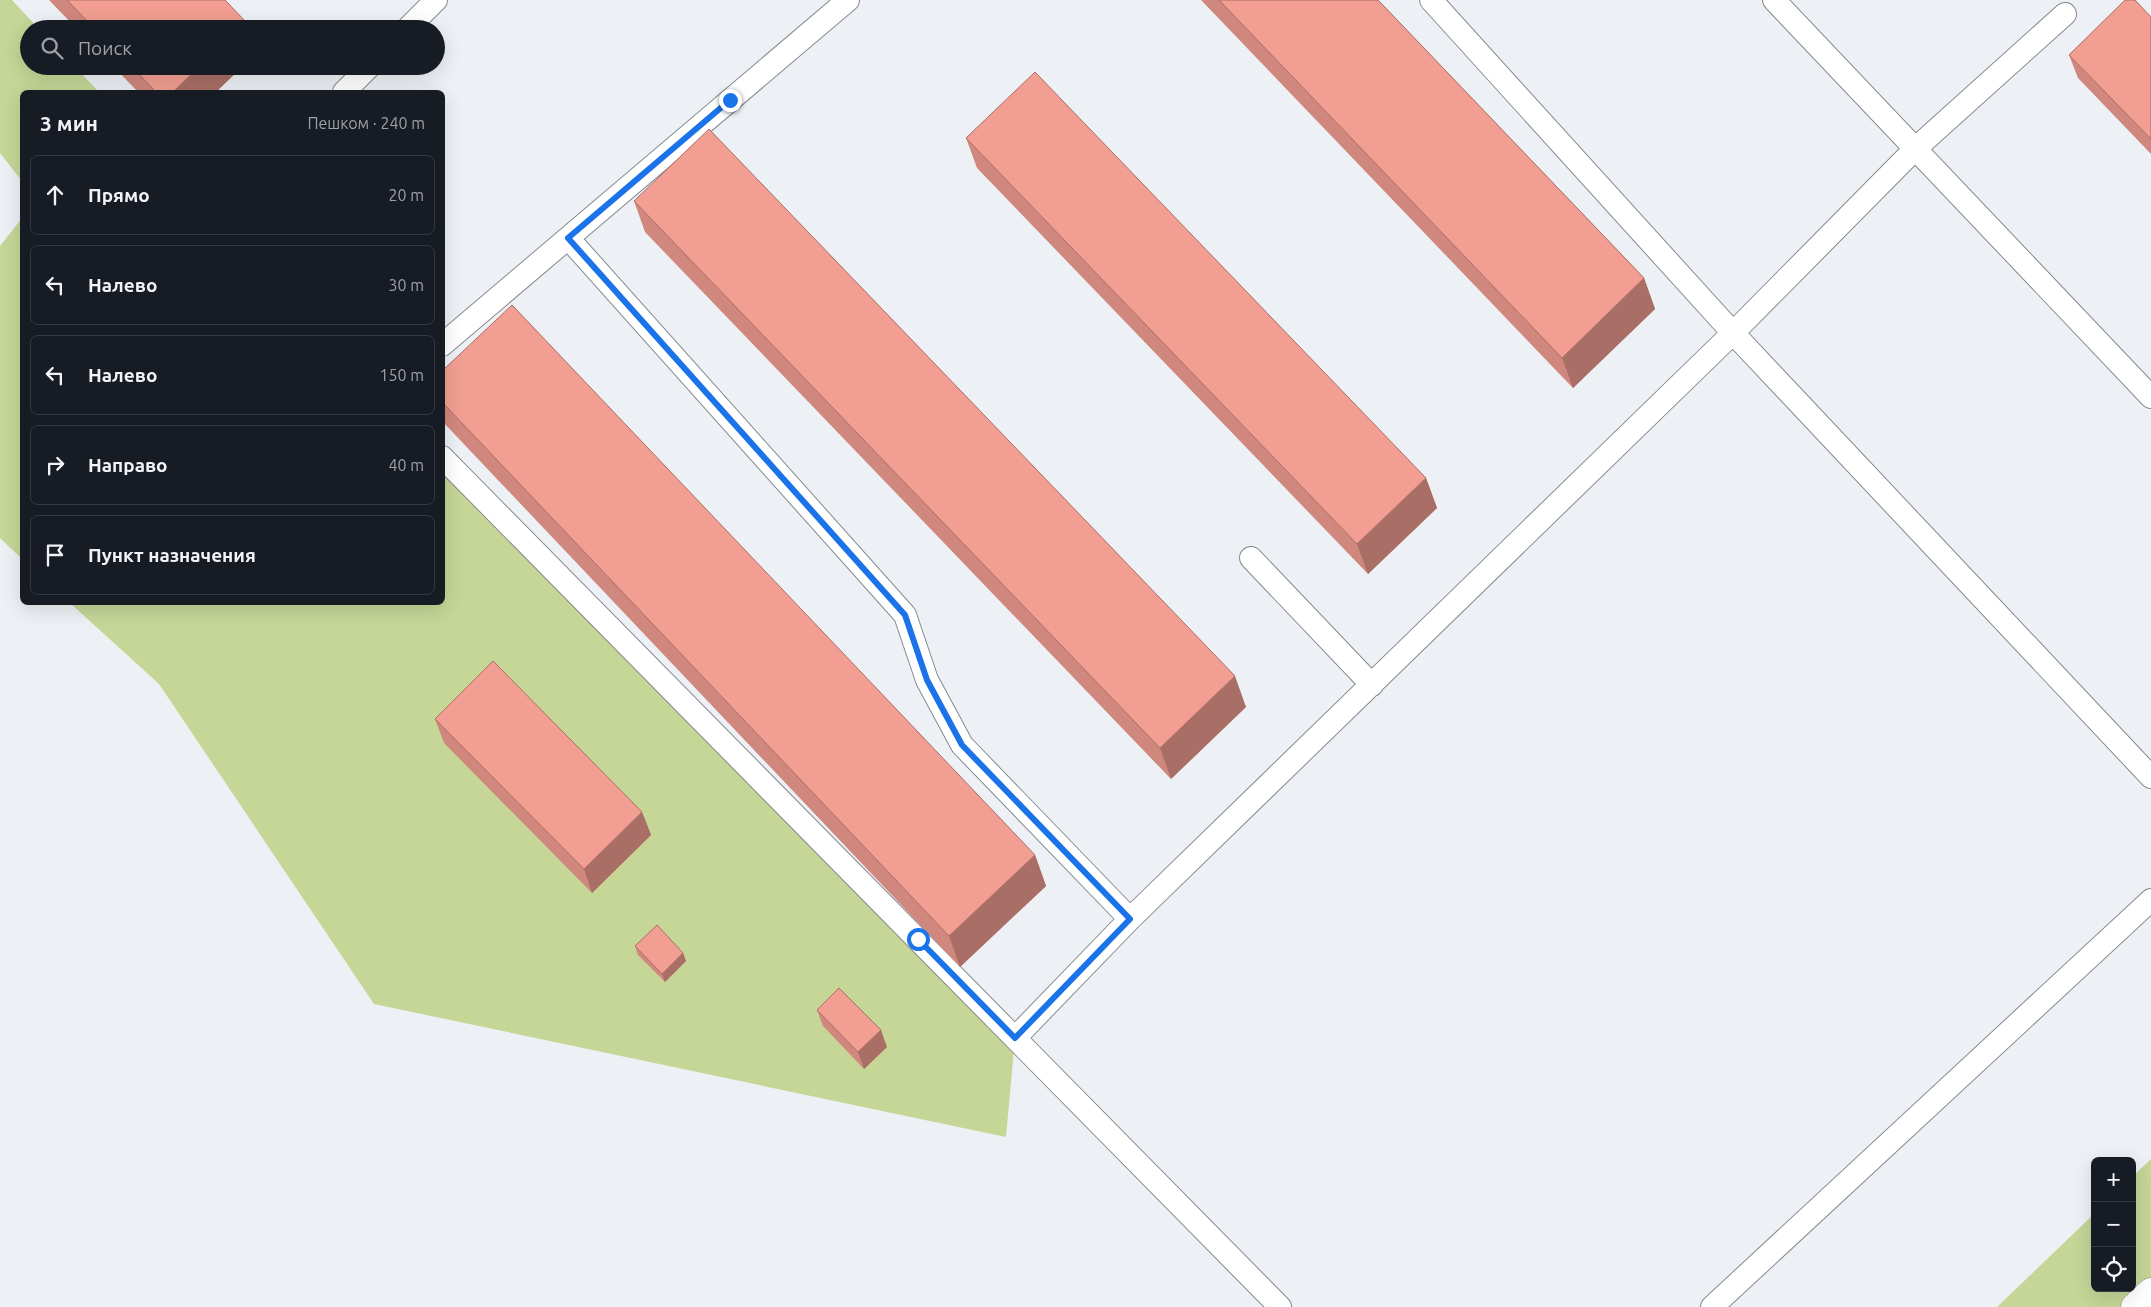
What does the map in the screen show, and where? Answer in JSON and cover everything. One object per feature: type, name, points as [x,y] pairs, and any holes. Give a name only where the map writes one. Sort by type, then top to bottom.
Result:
[{"type":"street","points":[[2135,1307],[2151,1292]]},
{"type":"lane","points":[[416,20],[436,0]]},
{"type":"lane","points":[[445,342],[848,0]]},
{"type":"lane","points":[[1431,0],[1733,333],[2151,777]]},
{"type":"lane","points":[[1774,0],[2151,397]]},
{"type":"lane","points":[[1015,1038],[1130,919],[1733,333],[1915,149],[2065,14]]},
{"type":"lane","points":[[346,90],[361,75]]},
{"type":"lane","points":[[568,238],[905,615],[927,680],[962,745],[1130,919]]},
{"type":"lane","points":[[445,460],[1280,1307]]},
{"type":"lane","points":[[1251,558],[1372,685]]},
{"type":"lane","points":[[1712,1307],[2151,900]]},
{"type":"green space","points":[[0,0],[12,0],[31,20],[20,20],[20,75],[83,75],[97,90],[20,90],[20,178],[0,153]]},
{"type":"green space","points":[[20,221],[20,557],[0,538],[0,246]]},
{"type":"green space","points":[[445,459],[1015,1038],[1006,1137],[374,1004],[159,684],[72,605],[445,605]]},
{"type":"green space","points":[[2151,1159],[2151,1292],[2135,1307],[1997,1307],[2091,1217],[2091,1292],[2136,1292],[2136,1173]]},
{"type":"building","points":[[67,0],[225,0],[244,20],[86,20]]},
{"type":"building","points":[[1219,0],[1378,0],[1644,278],[1562,358]]},
{"type":"building","points":[[2125,0],[2135,0],[2151,17],[2151,139],[2069,55]]},
{"type":"building","points":[[1035,72],[1426,478],[1357,544],[966,138]]},
{"type":"building","points":[[140,75],[191,75],[175,90],[154,90]]},
{"type":"building","points":[[709,129],[1235,676],[1160,748],[634,201]]},
{"type":"building","points":[[512,305],[1035,855],[949,936],[445,405],[445,368]]},
{"type":"building","points":[[493,661],[642,812],[584,869],[435,719]]},
{"type":"building","points":[[657,925],[683,953],[662,974],[635,946]]},
{"type":"building","points":[[839,988],[881,1030],[858,1052],[817,1010]]},
{"type":"route","points":[[730,100],[568,238],[905,615],[927,680],[962,745],[1130,919],[1015,1038],[918,939]]}]
